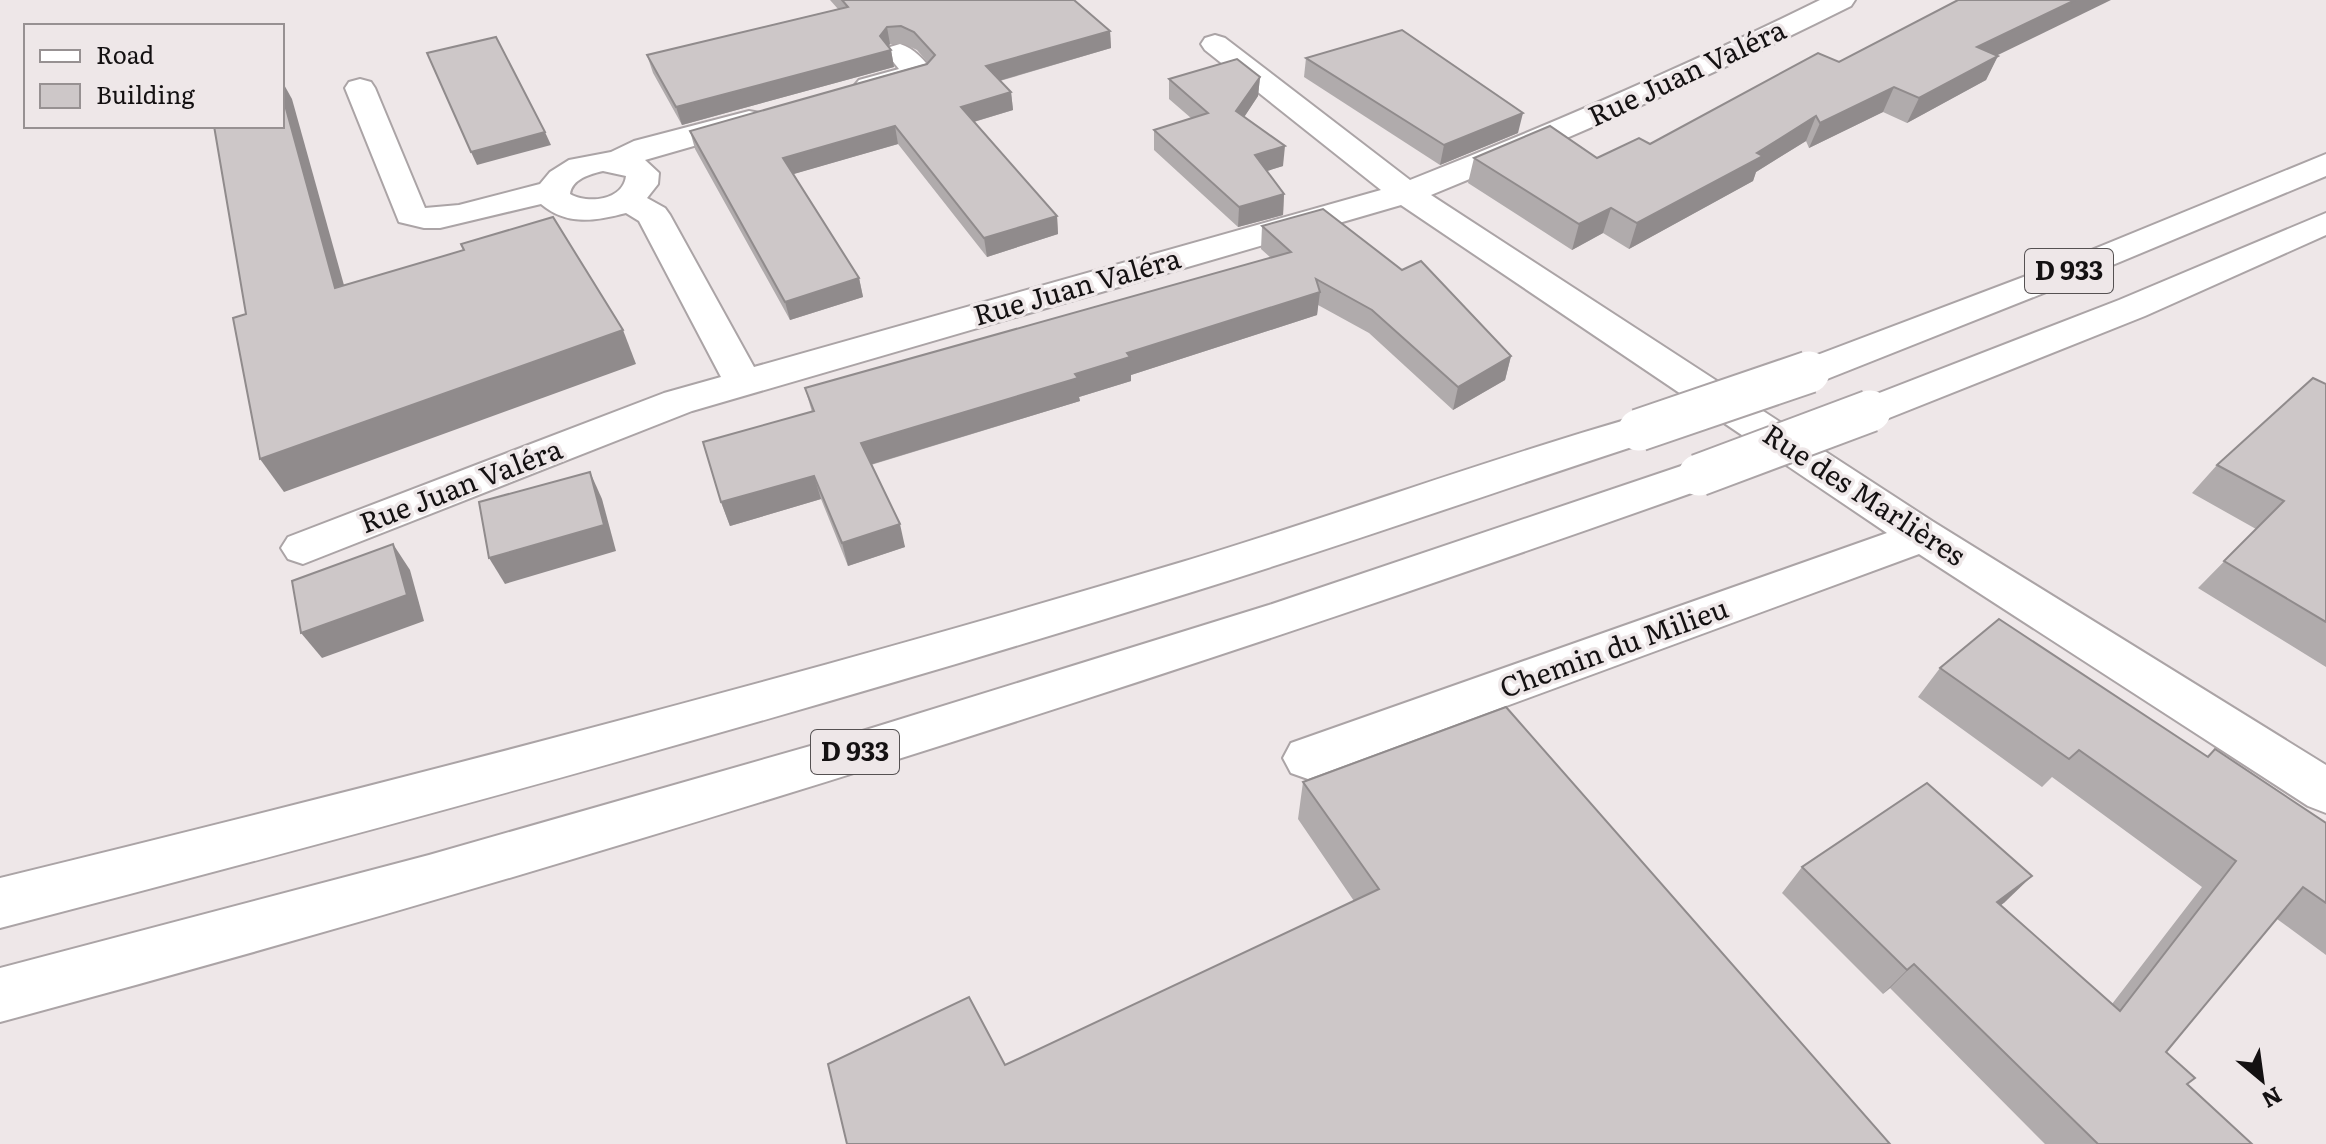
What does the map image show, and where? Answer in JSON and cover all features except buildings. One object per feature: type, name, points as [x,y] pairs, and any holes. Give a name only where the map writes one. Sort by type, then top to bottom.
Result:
[{"type":"main road","name":"Rue Juan Valéra","points":[[303,548],[678,402],[1406,193],[1566,129],[1731,55],[1841,0]]},
{"type":"main road","name":"Rue des Marlières","points":[[1215,44],[1406,193],[1917,532],[2326,791]]},
{"type":"main road","points":[[843,94],[919,73],[900,53]]},
{"type":"main road","points":[[360,88],[411,215],[421,220],[440,220],[553,191]]},
{"type":"main road","points":[[618,161],[640,169],[645,176],[644,184],[628,200],[600,209],[571,209],[554,199],[556,183],[574,169],[618,161],[645,148],[782,111]]},
{"type":"main road","name":"D 933","points":[[0,903],[262,837],[874,669],[1187,577],[1809,372],[2067,272],[2326,164]]},
{"type":"main road","points":[[628,200],[653,215],[744,383]]},
{"type":"main road","name":"D 933","points":[[0,995],[310,912],[938,727],[1220,640],[1699,475],[1870,411],[2132,308],[2326,223]]},
{"type":"main road","name":"Chemin du Milieu","points":[[1308,758],[1901,545],[1917,532]]}]
